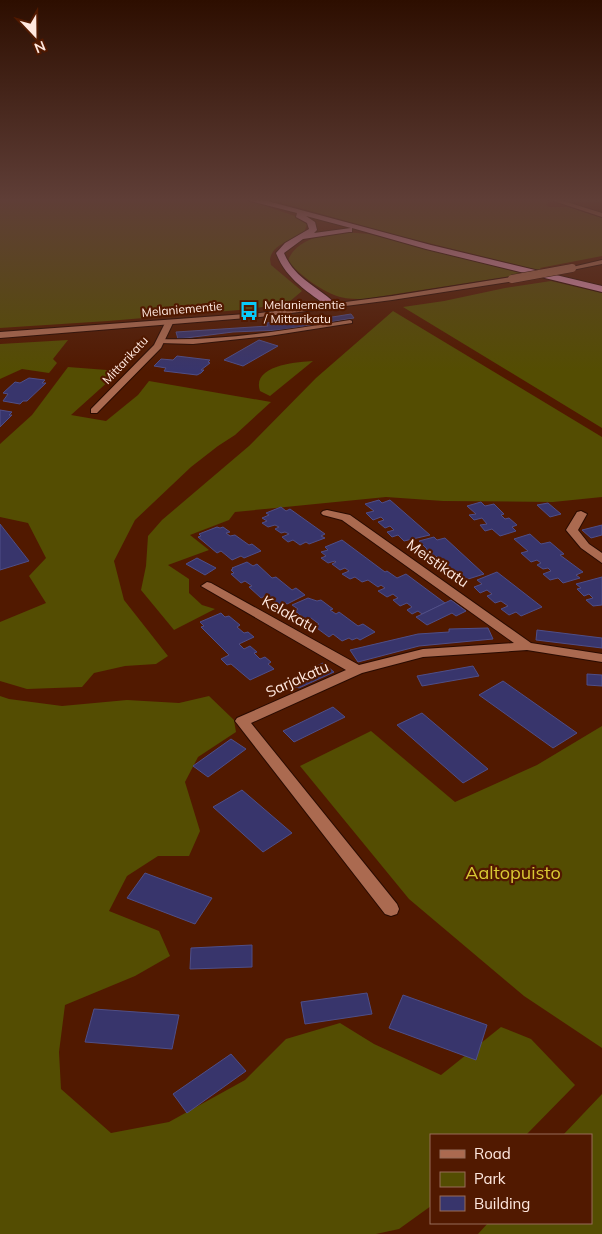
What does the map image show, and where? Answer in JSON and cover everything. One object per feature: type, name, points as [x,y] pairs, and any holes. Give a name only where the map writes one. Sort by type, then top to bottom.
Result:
[{"type":"highway","points":[[281,257],[283,263],[293,276],[333,306]]},
{"type":"highway","points":[[473,257],[602,289]]},
{"type":"street","name":"Melaniementie","points":[[0,335],[169,323],[333,306],[512,279],[602,262]]},
{"type":"street","name":"Mittarikatu","points":[[94,411],[160,342],[169,323]]},
{"type":"street","name":"Meistikatu","points":[[327,513],[346,517],[528,646]]},
{"type":"street","points":[[582,514],[572,530],[585,546],[602,560]]},
{"type":"street","name":"Kelakatu","points":[[208,586],[357,670]]},
{"type":"street","name":"Sarjakatu","points":[[391,909],[242,720],[357,670],[423,653],[528,646],[602,658]]},
{"type":"lane","points":[[160,342],[193,342],[269,334],[350,322]]},
{"type":"green space","points":[[0,257],[271,257],[271,265],[302,291],[289,302],[251,309],[0,328]]},
{"type":"green space","points":[[291,257],[457,257],[525,274],[364,299],[349,299],[327,292],[298,272],[288,261]]},
{"type":"green space","points":[[484,257],[599,257],[540,268],[542,271]]},
{"type":"green space","points":[[551,281],[602,293],[602,428],[403,307]]},
{"type":"green space","points":[[393,311],[602,437],[602,497],[553,502],[443,501],[386,497],[235,512],[229,520],[190,535],[209,550],[168,565],[189,579],[189,593],[202,605],[215,609],[174,630],[141,590],[146,566],[148,536],[162,520],[249,446],[316,378]]},
{"type":"green space","points":[[68,340],[53,359],[57,363],[49,373],[22,369],[0,379],[0,344]]},
{"type":"green space","points":[[313,361],[270,396],[260,391],[259,382],[262,375],[269,370],[287,364]]},
{"type":"green space","points":[[68,367],[120,371],[71,415],[106,421],[138,395],[149,381],[271,402],[235,435],[191,467],[135,520],[114,561],[124,600],[168,656],[156,664],[125,666],[94,673],[82,687],[27,689],[0,681],[0,622],[46,603],[29,576],[46,558],[28,523],[0,517],[0,444],[32,415]]},
{"type":"green space","points":[[0,696],[9,699],[62,706],[127,700],[179,703],[209,696],[234,720],[236,732],[198,757],[185,782],[200,831],[189,856],[158,856],[127,876],[109,911],[159,931],[170,956],[135,976],[65,1005],[59,1052],[61,1089],[111,1133],[169,1122],[245,1080],[286,1039],[340,1023],[374,1044],[441,1075],[501,1027],[531,1039],[575,1085],[527,1134],[430,1134],[430,1207],[399,1229],[376,1234],[0,1234]]},
{"type":"green space","name":"Aaltopuisto","points":[[602,726],[602,1048],[524,996],[409,899],[300,766],[371,731],[455,802],[537,765]]},
{"type":"green space","points":[[602,1094],[602,1234],[478,1234],[487,1224],[592,1224],[592,1134],[564,1134]]},
{"type":"building","points":[[351,314],[354,318],[281,330],[233,332],[178,339],[176,332],[268,326],[266,323],[300,319],[301,322]]},
{"type":"building","points":[[259,340],[278,346],[243,366],[224,360]]},
{"type":"building","points":[[177,356],[210,360],[208,362],[210,363],[197,375],[164,371],[166,368],[154,366],[161,359],[173,360]]},
{"type":"building","points":[[29,378],[45,380],[42,383],[46,383],[27,401],[23,401],[20,404],[3,401],[8,394],[3,393],[15,382],[20,383]]},
{"type":"building","points":[[0,410],[12,412],[9,415],[12,415],[0,427]]},
{"type":"building","points":[[379,500],[382,503],[390,500],[430,535],[404,541],[398,535],[392,537],[387,532],[394,530],[390,526],[385,528],[378,522],[384,520],[381,517],[373,520],[366,513],[374,511],[365,504]]},
{"type":"building","points":[[481,502],[485,506],[494,504],[504,514],[501,515],[505,519],[509,518],[517,525],[512,527],[516,531],[500,536],[492,529],[485,531],[480,525],[487,524],[482,518],[474,520],[469,515],[476,514],[467,506]]},
{"type":"building","points":[[548,503],[561,514],[550,517],[537,505]]},
{"type":"building","points":[[281,507],[286,511],[290,509],[325,534],[321,536],[325,538],[300,545],[293,540],[288,542],[282,537],[289,534],[281,533],[275,529],[279,527],[275,525],[268,527],[262,523],[267,521],[262,518],[269,515],[266,513]]},
{"type":"building","points":[[0,524],[29,561],[0,570]]},
{"type":"building","points":[[602,525],[602,535],[591,538],[582,530]]},
{"type":"building","points":[[217,527],[223,527],[230,532],[226,533],[230,536],[235,535],[261,551],[244,558],[241,556],[232,560],[221,551],[217,553],[198,537],[201,536],[199,534]]},
{"type":"building","points":[[530,534],[541,544],[550,542],[564,554],[560,555],[583,572],[576,575],[580,578],[563,583],[558,578],[550,580],[543,574],[551,571],[548,568],[543,569],[537,565],[541,563],[537,560],[531,562],[521,553],[528,551],[514,539]]},
{"type":"building","points":[[434,537],[437,540],[445,538],[484,574],[462,581],[454,573],[447,575],[441,569],[447,567],[436,556],[428,558],[421,551],[427,549],[419,541]]},
{"type":"building","points":[[342,540],[385,572],[387,571],[397,578],[406,574],[445,603],[422,614],[418,611],[412,614],[407,610],[412,607],[407,603],[400,606],[393,600],[398,598],[393,594],[387,597],[378,591],[385,588],[381,585],[378,587],[368,580],[362,582],[355,577],[350,579],[342,574],[349,571],[345,568],[340,570],[332,564],[335,561],[328,563],[321,558],[326,556],[321,552],[328,550],[325,547]]},
{"type":"building","points":[[197,558],[216,568],[205,575],[186,564]]},
{"type":"building","points":[[247,562],[253,566],[257,564],[272,578],[276,577],[292,590],[296,588],[305,595],[287,604],[284,602],[276,605],[265,596],[261,598],[249,587],[252,586],[245,581],[241,583],[231,574],[234,573],[231,570],[232,568]]},
{"type":"building","points":[[497,572],[542,607],[521,616],[516,612],[509,615],[501,609],[508,606],[501,601],[495,603],[487,596],[492,594],[487,590],[480,593],[474,587],[482,584],[477,580]]},
{"type":"building","points":[[602,577],[602,605],[593,606],[586,600],[593,598],[589,594],[584,596],[577,589],[581,588],[576,584]]},
{"type":"building","points":[[308,598],[317,601],[321,600],[333,609],[330,610],[336,614],[339,612],[358,626],[363,624],[375,632],[360,640],[349,638],[342,641],[333,634],[329,637],[314,626],[319,624],[311,618],[307,620],[295,611],[298,609],[292,605]]},
{"type":"building","points":[[451,600],[466,611],[456,616],[452,613],[427,625],[416,617]]},
{"type":"building","points":[[221,613],[225,617],[229,616],[240,625],[237,627],[244,633],[248,632],[254,637],[239,644],[244,649],[250,646],[257,652],[254,653],[260,659],[265,657],[271,662],[268,664],[274,669],[250,680],[231,664],[227,665],[221,659],[229,655],[201,627],[204,626],[200,622]]},
{"type":"building","points":[[488,628],[493,639],[419,646],[358,662],[350,650],[418,634],[449,632],[449,629]]},
{"type":"building","points":[[537,630],[602,638],[602,648],[536,640]]},
{"type":"building","points":[[323,663],[334,672],[299,688],[290,690],[283,683]]},
{"type":"building","points":[[473,666],[479,676],[422,686],[417,676]]},
{"type":"building","points":[[587,674],[602,675],[602,686],[587,685]]},
{"type":"building","points":[[503,681],[577,733],[553,748],[479,695]]},
{"type":"building","points":[[333,707],[345,717],[294,742],[283,731]]},
{"type":"building","points":[[422,713],[488,769],[463,783],[397,725]]},
{"type":"building","points":[[231,739],[246,749],[208,777],[193,766]]},
{"type":"building","points":[[242,790],[292,833],[263,852],[213,807]]},
{"type":"building","points":[[145,873],[212,898],[195,924],[127,898]]},
{"type":"building","points":[[252,945],[252,967],[190,969],[191,948]]},
{"type":"building","points":[[367,993],[372,1014],[305,1024],[301,1002]]},
{"type":"building","points":[[403,995],[487,1025],[476,1060],[389,1028]]},
{"type":"building","points":[[94,1009],[179,1015],[172,1049],[85,1042]]},
{"type":"building","points":[[231,1054],[246,1071],[187,1113],[173,1094]]},
{"type":"place","name":"Melaniementie / Mittarikatu","points":[[249,311]]}]
